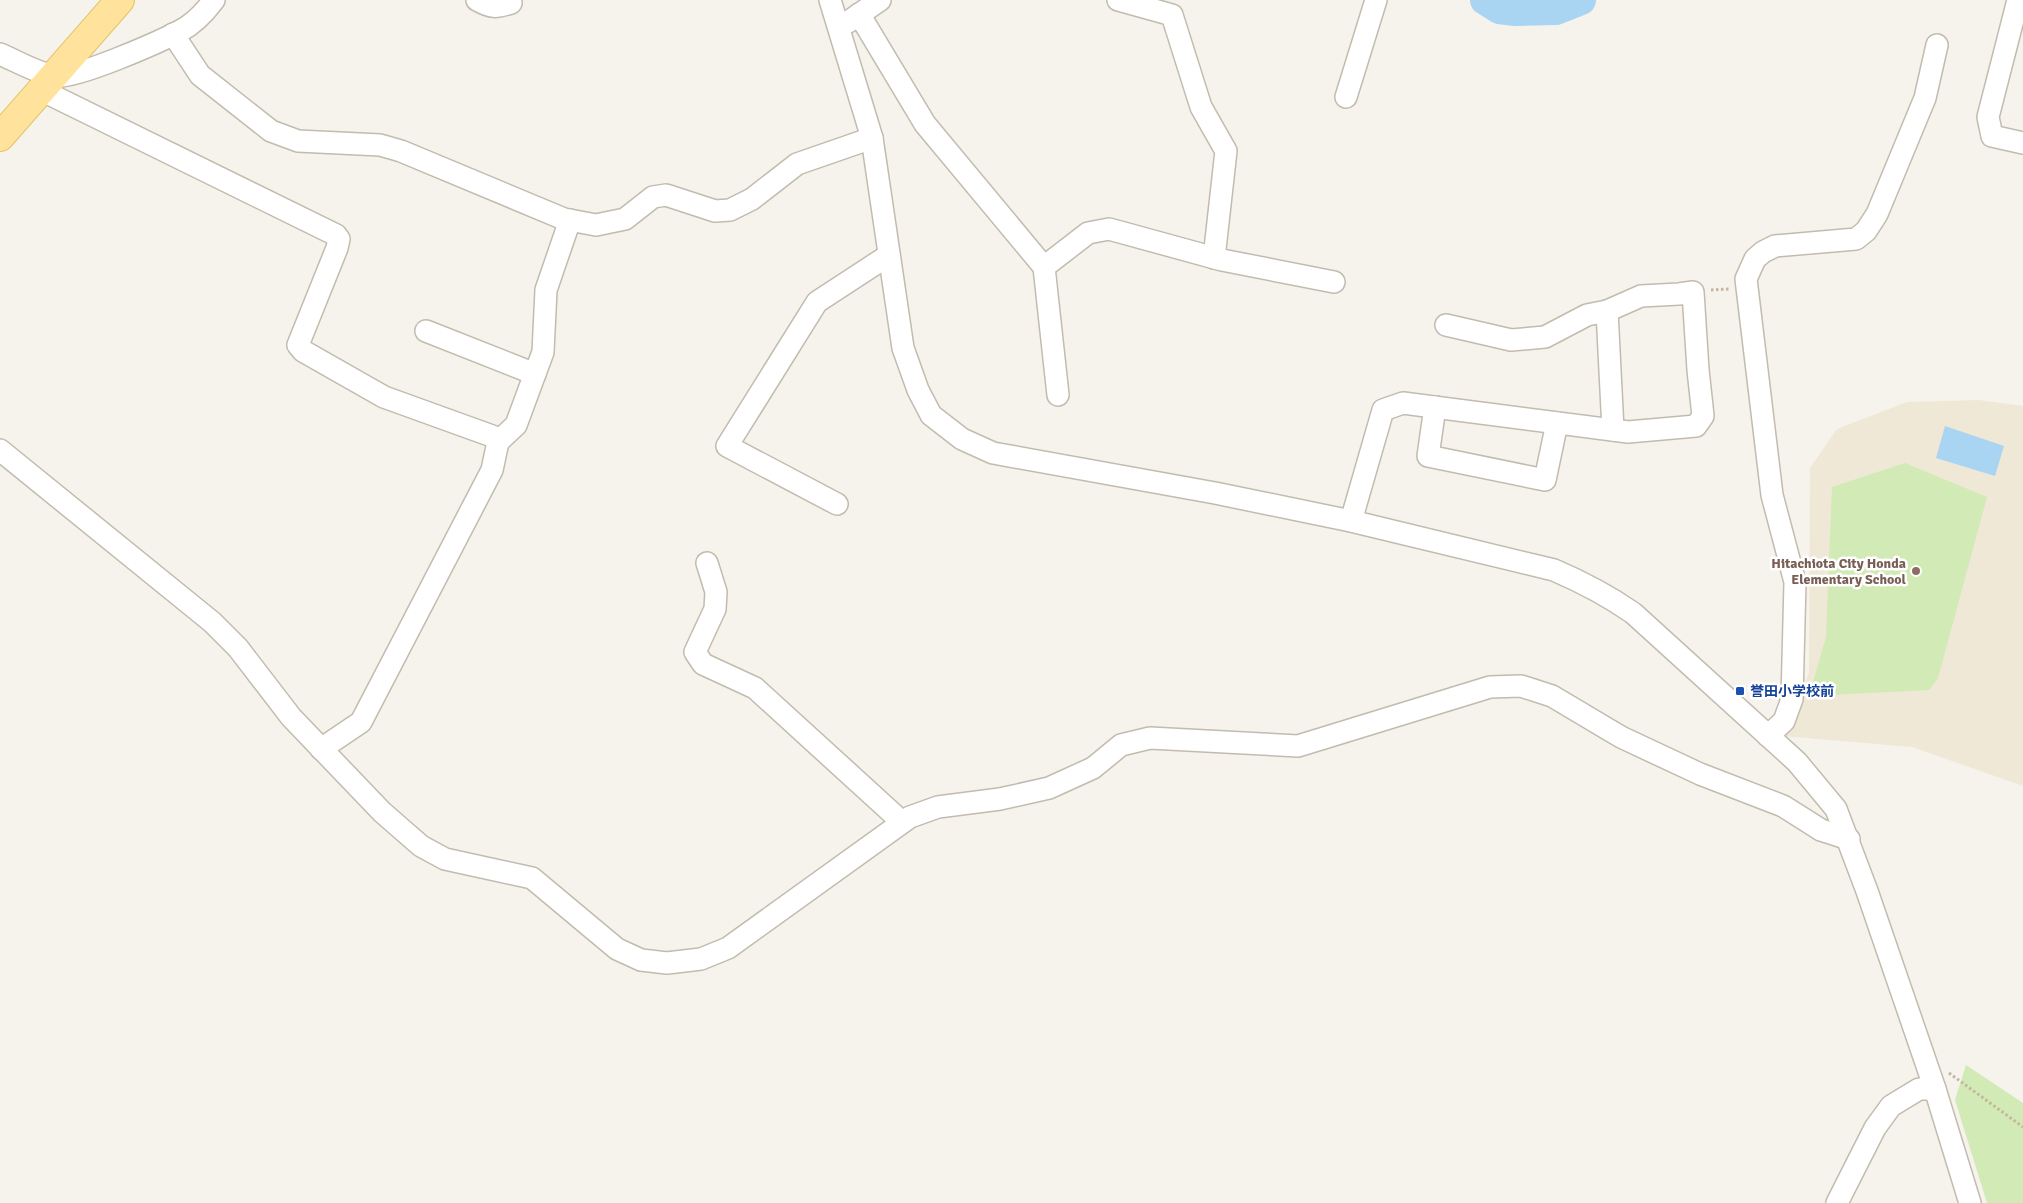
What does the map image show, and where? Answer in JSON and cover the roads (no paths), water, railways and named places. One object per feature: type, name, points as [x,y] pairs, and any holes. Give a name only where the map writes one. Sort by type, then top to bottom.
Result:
[{"type":"main road","points":[[0,137],[120,0]]},
{"type":"street","points":[[47,83],[106,63],[182,30],[205,12],[214,0]]},
{"type":"street","points":[[477,0],[489,7],[512,3]]},
{"type":"street","points":[[830,0],[872,138],[903,348],[918,390],[931,415],[962,439],[993,453],[1215,493],[1351,521],[1545,568],[1582,582],[1609,596],[1633,613],[1797,762],[1836,809],[1849,839],[1927,1068],[1970,1203]]},
{"type":"street","points":[[840,31],[850,20],[880,0]]},
{"type":"street","points":[[1118,0],[1172,15],[1202,107],[1226,151],[1214,258]]},
{"type":"street","points":[[1346,97],[1376,0]]},
{"type":"street","points":[[2018,0],[1988,118],[1992,136],[2023,143]]},
{"type":"street","points":[[859,14],[925,124],[1044,267],[1058,395]]},
{"type":"street","points":[[173,34],[200,75],[271,131],[298,141],[380,145],[401,151],[570,220],[596,225],[625,219],[653,197],[666,195],[715,212],[730,210],[752,199],[797,164],[872,138]]},
{"type":"street","points":[[1768,736],[1784,721],[1792,699],[1795,582],[1772,495],[1746,279],[1755,259],[1763,252],[1775,246],[1856,239],[1866,231],[1881,206],[1925,98],[1937,45]]},
{"type":"street","points":[[0,54],[47,83],[336,236],[339,239],[298,345],[303,351],[384,397],[492,436],[498,442]]},
{"type":"street","points":[[321,749],[347,734],[361,722],[492,470],[498,442],[516,426],[544,352],[546,290],[570,220]]},
{"type":"street","points":[[1044,267],[1088,233],[1109,229],[1214,258],[1334,282]]},
{"type":"street","points":[[837,504],[727,446],[817,302],[889,255]]},
{"type":"street","points":[[1351,521],[1383,410],[1404,403],[1628,432],[1696,426],[1703,416],[1693,292],[1640,296],[1607,311],[1587,315],[1545,337],[1511,340],[1446,325]]},
{"type":"street","points":[[1607,311],[1613,430]]},
{"type":"street","points":[[426,331],[535,374]]},
{"type":"street","points":[[1435,407],[1428,456],[1545,480],[1557,423]]},
{"type":"street","points":[[1,453],[212,622],[238,648],[291,717],[382,812],[421,846],[444,860],[532,878],[617,949],[641,960],[667,963],[701,959],[728,948],[910,817],[938,807],[1000,799],[1049,788],[1093,768],[1121,745],[1150,738],[1298,746],[1447,702],[1490,687],[1520,686],[1552,696],[1621,737],[1700,774],[1783,806],[1822,830],[1849,839]]},
{"type":"street","points":[[707,563],[716,592],[715,609],[696,652],[703,664],[755,688],[902,822]]},
{"type":"street","points":[[1837,1203],[1875,1128],[1891,1106],[1919,1089],[1934,1089]]},
{"type":"water","points":[[1945,426],[2004,446],[1995,476],[1936,458]]},
{"type":"waterway","points":[[1485,0],[1499,9],[1516,11],[1556,10],[1581,0]]},
{"type":"place","name":"Hitachiota City Honda Elementary School","points":[[1916,571]]},
{"type":"place","name":"誉田小学校前","points":[[1740,691]]}]
